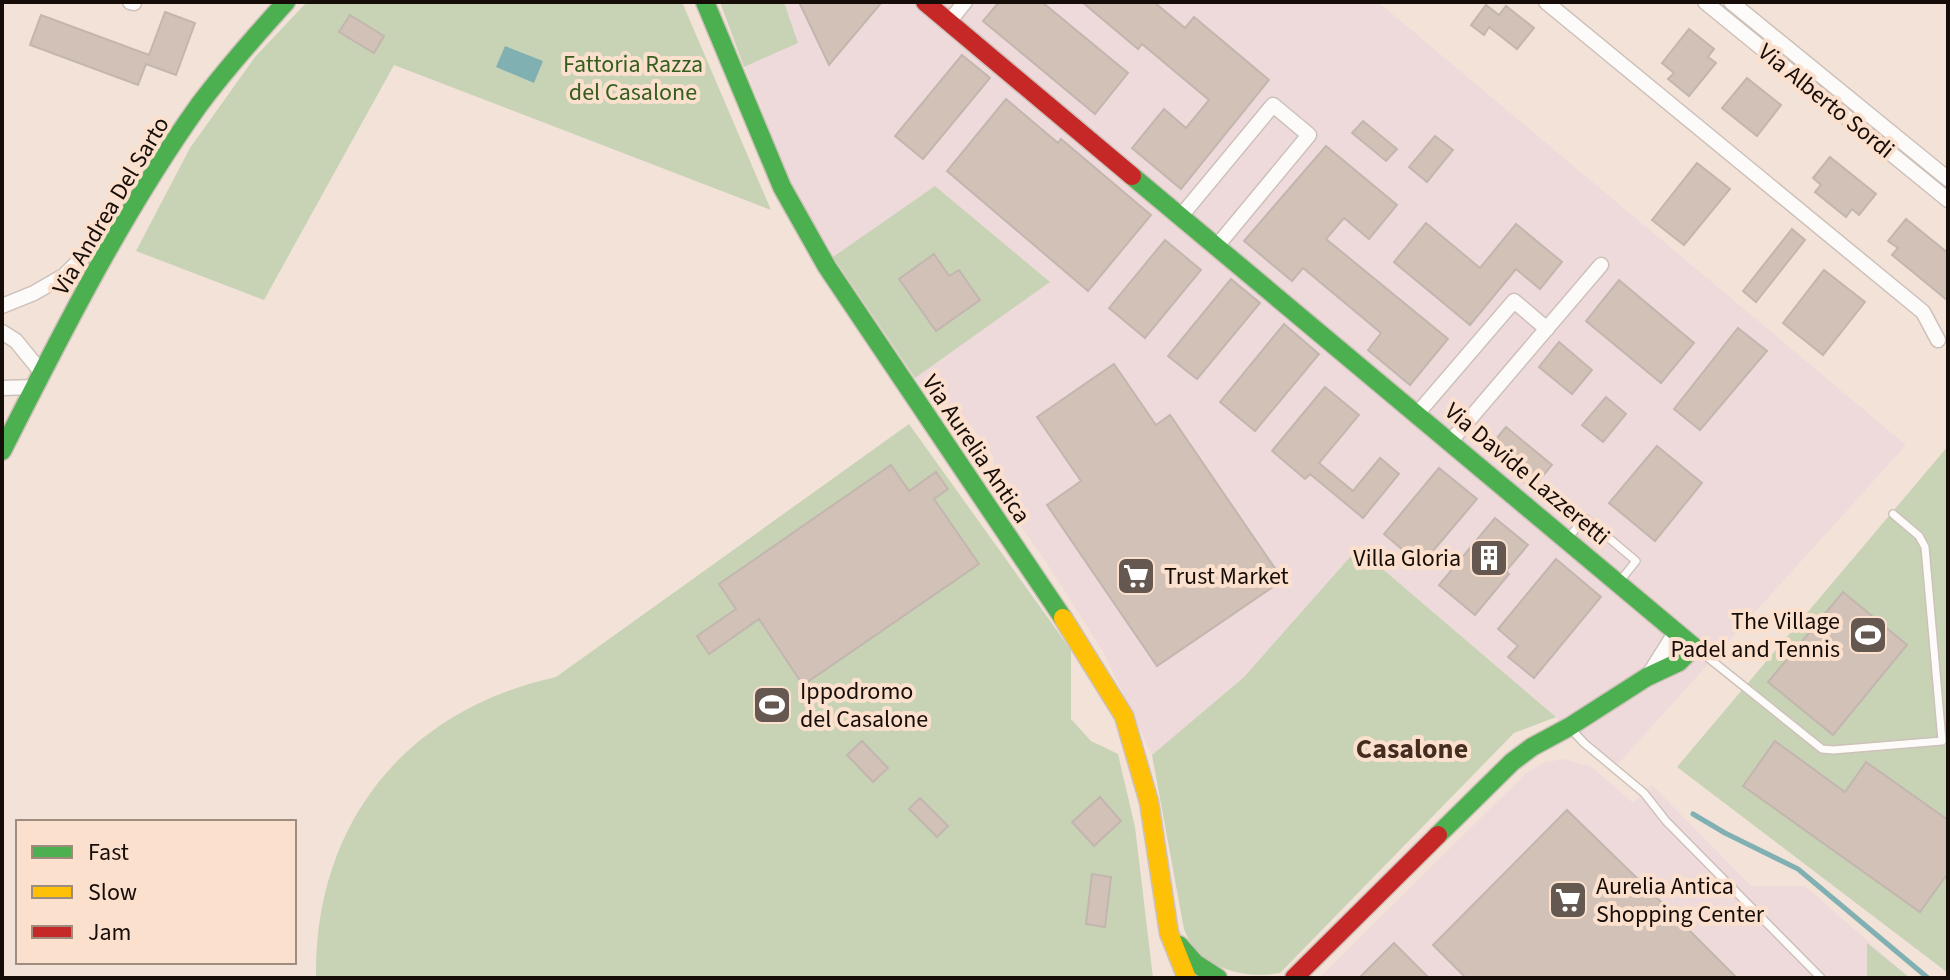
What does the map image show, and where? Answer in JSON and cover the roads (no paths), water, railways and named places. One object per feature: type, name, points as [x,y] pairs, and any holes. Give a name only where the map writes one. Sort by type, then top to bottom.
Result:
[{"type":"street","name":"Via Andrea Del Sarto","points":[[2,451],[99,264],[137,201],[215,84],[261,27],[286,2]]},
{"type":"street","name":"Via Aurelia Antica","points":[[705,2],[782,187],[827,267],[1092,661],[1124,716],[1149,802],[1169,933],[1187,978]]},
{"type":"street","name":"Via Davide Lazzeretti","points":[[925,2],[1694,647]]},
{"type":"street","points":[[949,22],[965,2]]},
{"type":"street","points":[[1546,2],[1923,312],[1938,340]]},
{"type":"street","name":"Via Alberto Sordi","points":[[1705,2],[1948,200]]},
{"type":"street","name":"Via Alberto Sordi","points":[[1731,2],[1948,179]]},
{"type":"street","points":[[1181,216],[1273,105],[1309,135],[1217,246]]},
{"type":"street","points":[[2,306],[65,275],[137,201]]},
{"type":"street","points":[[1450,442],[1601,265]]},
{"type":"street","points":[[1417,414],[1514,301],[1547,329]]},
{"type":"street","points":[[2,332],[16,341],[38,380],[2,388]]},
{"type":"street","points":[[1647,677],[1675,633]]},
{"type":"street","points":[[1300,974],[1500,772],[1532,747],[1647,677],[1679,662],[1694,647]]},
{"type":"street","points":[[1169,933],[1195,963],[1218,978]]},
{"type":"lane","name":"Via Davide Lazzeretti","points":[[1694,647],[1822,749],[1942,741],[1925,547],[1919,536],[1893,514]]},
{"type":"lane","points":[[1567,540],[1585,518],[1636,561],[1618,582]]},
{"type":"lane","points":[[1569,727],[1644,793],[1666,821],[1821,978]]},
{"type":"water","points":[[505,46],[543,61],[534,83],[496,67]]},
{"type":"waterway","points":[[1693,814],[1798,869],[1928,978]]},
{"type":"place","name":"Villa Gloria","points":[[1489,558]]},
{"type":"place","name":"Trust Market","points":[[1136,576]]},
{"type":"place","name":"The Village Padel and Tennis","points":[[1868,635]]},
{"type":"place","name":"Ippodromo del Casalone","points":[[772,705]]},
{"type":"place","name":"Aurelia Antica Shopping Center","points":[[1568,900]]},
{"type":"district","name":"Casalone","points":[[1412,749]]},
{"type":"park label","name":"Fattoria Razza del Casalone","points":[[633,78]]}]
